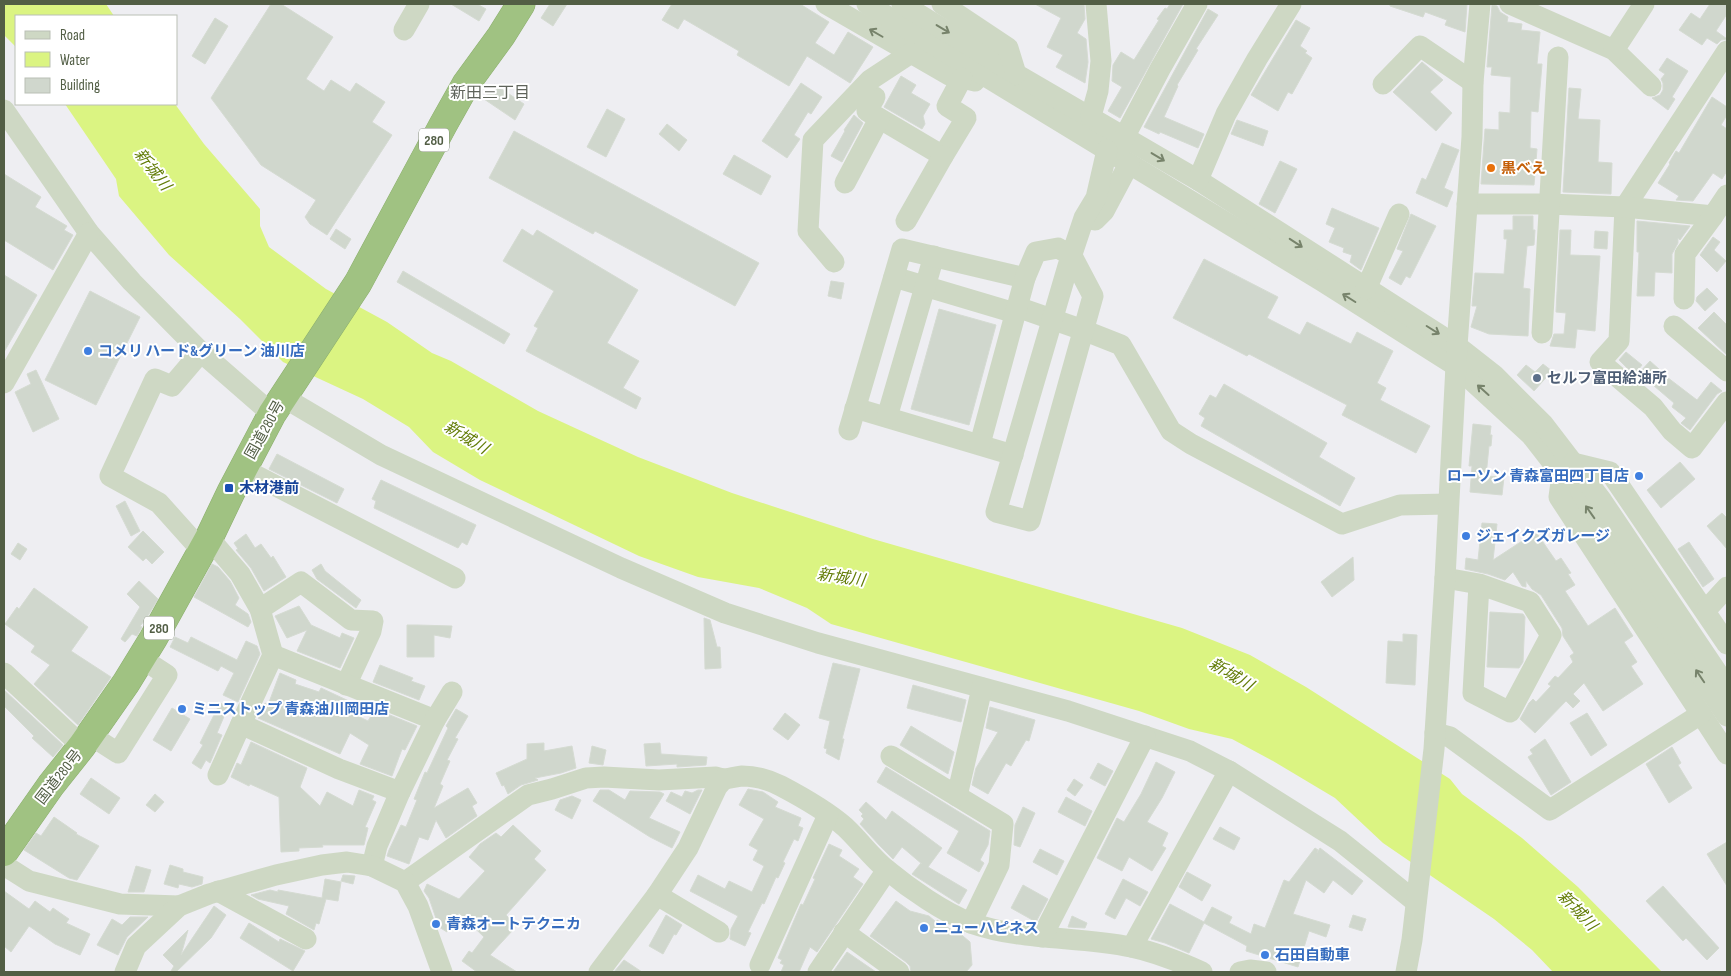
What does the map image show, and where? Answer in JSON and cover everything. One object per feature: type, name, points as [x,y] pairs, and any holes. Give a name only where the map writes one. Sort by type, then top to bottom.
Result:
[{"type":"highway","name":"国道280号","points":[[4,852],[51,785],[86,741],[126,683],[205,544],[281,400],[358,283],[442,125],[466,84],[501,36],[521,4]]},
{"type":"street","points":[[404,30],[418,4]]},
{"type":"street","points":[[826,4],[949,75],[962,78],[1008,80]]},
{"type":"street","points":[[867,4],[1008,80],[1091,116],[1119,152],[1198,180],[1366,289],[1456,356],[1531,435],[1602,501],[1727,687]]},
{"type":"street","points":[[902,4],[1008,80],[1322,281],[1456,356]]},
{"type":"street","points":[[942,4],[1008,48],[1008,80]]},
{"type":"street","points":[[1091,116],[1098,91],[1101,62],[1096,4]]},
{"type":"street","points":[[1075,246],[1093,296],[1092,333],[1030,521],[996,512],[1075,246],[1104,211],[1119,152],[1197,4]]},
{"type":"street","points":[[1198,180],[1226,114],[1257,58],[1291,4]]},
{"type":"street","points":[[1406,972],[1412,940],[1434,741],[1473,82],[1480,4]]},
{"type":"street","points":[[1510,4],[1614,50],[1650,86]]},
{"type":"street","points":[[1614,50],[1644,4]]},
{"type":"street","points":[[1383,84],[1420,46],[1473,82]]},
{"type":"street","points":[[1727,51],[1624,207],[1619,341],[1600,362],[1653,407],[1672,431],[1692,448],[1727,402]]},
{"type":"street","points":[[834,262],[808,230],[814,140],[870,80],[911,53]]},
{"type":"street","points":[[1542,333],[1558,57]]},
{"type":"street","points":[[906,221],[966,118],[947,106],[962,78]]},
{"type":"street","points":[[875,97],[867,111],[943,156]]},
{"type":"street","points":[[4,110],[89,233],[132,282],[201,352],[281,400],[381,455],[621,568],[725,613],[818,643],[1068,711],[1190,751],[1229,770],[1340,842],[1416,899]]},
{"type":"street","points":[[845,183],[879,118]]},
{"type":"street","points":[[1684,299],[1685,254],[1727,195]]},
{"type":"street","points":[[1467,204],[1548,204],[1624,207],[1713,216]]},
{"type":"street","points":[[1366,289],[1399,214]]},
{"type":"street","points":[[4,383],[89,233]]},
{"type":"street","points":[[980,444],[1025,278],[1036,252],[1075,246]]},
{"type":"street","points":[[849,430],[902,249],[1025,278]]},
{"type":"street","points":[[887,417],[934,256]]},
{"type":"street","points":[[894,276],[925,286],[1052,319],[1121,345],[1171,431],[1191,444],[1342,524],[1400,505],[1448,504]]},
{"type":"street","points":[[1674,326],[1727,371]]},
{"type":"street","points":[[201,352],[172,386],[155,379],[110,476],[158,503],[240,574],[260,608],[273,655],[218,775]]},
{"type":"street","points":[[855,408],[1013,455]]},
{"type":"street","points":[[243,469],[455,578]]},
{"type":"street","points":[[1568,469],[1610,472],[1727,644]]},
{"type":"street","points":[[1568,469],[1559,497],[1727,754]]},
{"type":"street","points":[[1568,469],[1587,507],[1727,716]]},
{"type":"street","points":[[1445,578],[1479,584],[1530,602],[1551,635],[1510,712],[1473,694],[1479,584]]},
{"type":"street","points":[[260,608],[302,582],[351,620],[373,621],[371,631],[346,684]]},
{"type":"street","points":[[1705,610],[1727,587]]},
{"type":"street","points":[[273,655],[435,720]]},
{"type":"street","points":[[4,673],[86,741]]},
{"type":"street","points":[[957,796],[982,688]]},
{"type":"street","points":[[372,866],[377,846],[400,792],[435,720],[452,692]]},
{"type":"street","points":[[1434,741],[1450,738],[1550,810],[1701,714]]},
{"type":"street","points":[[241,724],[339,769],[400,792]]},
{"type":"street","points":[[1042,937],[1145,736]]},
{"type":"street","points":[[890,756],[1004,824],[999,865],[971,923]]},
{"type":"street","points":[[1132,947],[1229,770]]},
{"type":"street","points":[[599,972],[657,895],[688,848],[717,787],[723,780],[740,776],[768,780],[828,815],[844,826],[887,870],[922,896],[971,923],[1023,935],[1132,947],[1185,964],[1202,972]]},
{"type":"street","points":[[405,882],[528,795],[552,790],[586,778],[659,780],[716,777],[723,780]]},
{"type":"street","points":[[760,965],[828,815]]},
{"type":"street","points":[[125,972],[136,946],[179,906],[218,891],[276,875],[322,865],[347,862],[372,866],[405,882],[418,906],[442,972]]},
{"type":"street","points":[[4,865],[29,881],[120,904],[179,906]]},
{"type":"street","points":[[818,972],[887,870]]},
{"type":"street","points":[[218,891],[306,939]]},
{"type":"street","points":[[657,895],[719,932]]},
{"type":"street","points":[[844,932],[899,972]]},
{"type":"street","points":[[1240,972],[1250,970],[1266,972]]},
{"type":"water","points":[[4,4],[106,4],[113,15],[15,15],[15,46],[4,35]]},
{"type":"water","name":"新城川","points":[[66,105],[176,105],[204,144],[260,209],[260,226],[269,247],[326,289],[387,322],[432,353],[451,361],[538,411],[638,457],[732,493],[873,539],[1182,628],[1250,655],[1306,687],[1450,779],[1462,794],[1522,838],[1578,887],[1662,972],[1553,972],[1532,950],[1494,919],[1383,843],[1335,798],[1232,739],[1189,729],[1139,711],[831,624],[807,608],[759,588],[698,577],[639,556],[480,480],[433,452],[409,427],[363,399],[283,362],[240,319],[169,255],[119,196],[116,179]]},
{"type":"building","points":[[271,4],[281,4],[333,37],[306,79],[324,91],[331,80],[350,92],[356,83],[385,102],[372,122],[392,135],[327,235],[310,224],[305,217],[316,200],[261,165],[211,98]]},
{"type":"building","points":[[451,4],[477,4],[486,9],[479,21]]},
{"type":"building","points":[[550,4],[567,4],[553,26],[541,18]]},
{"type":"building","points":[[672,4],[800,4],[829,22],[815,43],[834,55],[848,32],[873,47],[850,83],[807,56],[789,86],[737,55],[739,51],[684,19],[678,29],[662,20]]},
{"type":"building","points":[[1035,4],[1084,4],[1085,19],[1077,33],[1086,39],[1088,62],[1085,83],[1056,67],[1063,55],[1047,47],[1061,18]]},
{"type":"building","points":[[1170,4],[1183,4],[1120,118],[1108,111],[1122,87],[1112,81],[1113,65],[1121,52],[1134,60],[1159,20],[1157,19]]},
{"type":"building","points":[[1390,4],[1467,4],[1465,32],[1445,25],[1447,20],[1425,12],[1423,17],[1390,6]]},
{"type":"building","points":[[1710,4],[1727,4],[1727,14],[1716,31],[1727,39],[1721,40],[1717,44],[1707,38],[1702,45],[1679,30],[1691,13],[1700,19]]},
{"type":"building","points":[[1492,5],[1497,6],[1500,12],[1508,17],[1507,22],[1522,24],[1521,30],[1540,32],[1537,64],[1542,64],[1538,112],[1531,111],[1530,148],[1537,149],[1534,185],[1481,184],[1485,129],[1499,130],[1499,112],[1510,113],[1511,77],[1491,75],[1492,67],[1487,67]]},
{"type":"building","points":[[1208,9],[1218,15],[1196,49],[1198,50],[1177,85],[1164,117],[1204,134],[1198,148],[1144,127]]},
{"type":"building","points":[[215,18],[228,26],[205,64],[192,56]]},
{"type":"building","points":[[1296,20],[1310,28],[1300,46],[1312,58],[1292,94],[1288,92],[1278,111],[1251,95]]},
{"type":"building","points":[[1667,58],[1688,71],[1672,97],[1675,99],[1668,110],[1652,98],[1660,95],[1663,90],[1661,79],[1665,74],[1659,70]]},
{"type":"building","points":[[1422,62],[1443,80],[1430,92],[1452,113],[1436,131],[1393,92]]},
{"type":"building","points":[[901,76],[916,85],[911,93],[930,104],[923,116],[925,124],[922,129],[884,107]]},
{"type":"building","points":[[801,83],[822,97],[811,114],[808,112],[794,135],[800,139],[787,158],[762,141]]},
{"type":"building","points":[[494,84],[524,104],[515,120],[484,99]]},
{"type":"building","points":[[1569,88],[1581,89],[1578,119],[1600,120],[1598,162],[1612,163],[1611,194],[1563,192]]},
{"type":"building","points":[[1712,97],[1727,107],[1727,115],[1721,125],[1727,129],[1727,171],[1722,179],[1713,173],[1693,201],[1676,200],[1679,196],[1658,183],[1676,151],[1679,153]]},
{"type":"building","points":[[607,109],[625,119],[606,157],[587,147]]},
{"type":"building","points":[[854,115],[863,123],[842,162],[831,156]]},
{"type":"building","points":[[1237,120],[1268,131],[1263,146],[1231,134]]},
{"type":"building","points":[[667,124],[687,140],[679,151],[659,134]]},
{"type":"building","points":[[514,131],[759,263],[735,306],[595,231],[593,234],[489,178]]},
{"type":"building","points":[[1442,143],[1459,150],[1444,188],[1453,192],[1447,207],[1416,193],[1422,178],[1426,180]]},
{"type":"building","points":[[734,155],[771,176],[761,195],[723,174]]},
{"type":"building","points":[[1280,161],[1297,169],[1275,213],[1259,204]]},
{"type":"building","points":[[4,174],[41,197],[35,207],[67,226],[64,230],[73,235],[53,270],[4,240]]},
{"type":"building","points":[[1332,208],[1379,228],[1361,270],[1350,262],[1352,255],[1343,252],[1344,248],[1329,242],[1335,228],[1326,224]]},
{"type":"building","points":[[1411,214],[1436,226],[1410,278],[1406,276],[1401,285],[1389,278],[1403,251],[1397,249]]},
{"type":"building","points":[[1513,216],[1533,216],[1533,230],[1535,230],[1534,245],[1527,246],[1523,288],[1530,289],[1528,336],[1489,334],[1471,327],[1477,306],[1472,306],[1475,273],[1504,274],[1507,239],[1504,239],[1504,230],[1513,230]]},
{"type":"building","points":[[1637,221],[1690,226],[1680,240],[1678,238],[1678,243],[1672,254],[1672,273],[1655,272],[1654,296],[1637,296],[1639,252],[1637,252]]},
{"type":"building","points":[[336,229],[351,239],[345,249],[330,239]]},
{"type":"building","points":[[522,229],[533,236],[537,230],[638,290],[607,343],[639,361],[623,388],[641,398],[636,409],[526,351],[538,328],[534,326],[554,291],[503,261]]},
{"type":"building","points":[[1560,230],[1571,230],[1570,255],[1600,256],[1595,331],[1577,329],[1575,348],[1550,346],[1554,334],[1564,334],[1566,313],[1556,312]]},
{"type":"building","points":[[1595,231],[1608,232],[1607,249],[1594,248]]},
{"type":"building","points":[[1713,237],[1720,242],[1714,250],[1726,261],[1717,272],[1700,255]]},
{"type":"building","points":[[1204,259],[1278,297],[1267,318],[1300,335],[1307,322],[1351,344],[1357,332],[1393,351],[1377,383],[1386,388],[1380,400],[1430,426],[1416,453],[1342,415],[1347,405],[1249,354],[1247,356],[1173,318]]},
{"type":"building","points":[[403,271],[510,334],[504,344],[397,282]]},
{"type":"building","points":[[4,275],[37,295],[4,352]]},
{"type":"building","points":[[831,281],[844,283],[841,299],[828,296]]},
{"type":"building","points":[[1707,288],[1718,299],[1705,311],[1696,301],[1697,297]]},
{"type":"building","points":[[90,291],[140,317],[96,405],[45,380]]},
{"type":"building","points":[[939,309],[996,325],[969,425],[911,409]]},
{"type":"building","points":[[1714,312],[1727,325],[1727,355],[1698,328]]},
{"type":"building","points":[[1626,352],[1642,365],[1634,375],[1619,360]]},
{"type":"building","points":[[1650,361],[1659,371],[1697,400],[1711,382],[1722,391],[1717,394],[1690,430],[1681,423],[1686,418],[1672,407],[1674,403],[1639,373]]},
{"type":"building","points":[[1543,364],[1552,371],[1534,391],[1517,375],[1526,365],[1535,372]]},
{"type":"building","points":[[36,370],[59,419],[33,432],[15,392],[31,384],[27,374]]},
{"type":"building","points":[[1224,384],[1327,443],[1319,457],[1355,478],[1340,506],[1201,426],[1205,418],[1199,414],[1210,395],[1216,398]]},
{"type":"building","points":[[1473,424],[1491,426],[1491,446],[1489,446],[1486,476],[1504,477],[1502,495],[1470,492],[1472,466],[1469,466]]},
{"type":"building","points":[[277,454],[344,489],[337,503],[269,469]]},
{"type":"building","points":[[1680,462],[1695,479],[1661,508],[1647,490]]},
{"type":"building","points":[[381,480],[476,525],[467,545],[462,542],[458,548],[374,508],[376,501],[372,499]]},
{"type":"building","points":[[125,501],[140,531],[131,536],[116,506]]},
{"type":"building","points":[[1722,513],[1727,518],[1727,549],[1707,526]]},
{"type":"building","points":[[1482,523],[1497,524],[1493,560],[1536,532],[1556,561],[1561,558],[1571,573],[1568,574],[1575,585],[1565,591],[1588,626],[1615,608],[1633,636],[1624,642],[1637,662],[1631,666],[1643,684],[1603,711],[1584,683],[1573,694],[1580,701],[1573,708],[1566,701],[1535,733],[1520,719],[1529,703],[1533,699],[1536,702],[1551,686],[1548,684],[1555,676],[1558,678],[1573,662],[1570,656],[1574,653],[1563,636],[1562,628],[1541,595],[1532,589],[1526,581],[1526,587],[1522,586],[1513,572],[1505,580],[1465,569],[1466,558],[1478,560]]},
{"type":"building","points":[[143,531],[164,552],[152,564],[146,558],[143,561],[128,547]]},
{"type":"building","points":[[246,534],[255,548],[261,544],[271,558],[273,556],[286,577],[264,591],[251,568],[236,550],[238,549],[234,543]]},
{"type":"building","points":[[1689,542],[1714,579],[1703,587],[1678,549]]},
{"type":"building","points":[[18,543],[27,549],[20,560],[11,554]]},
{"type":"building","points":[[1353,557],[1354,580],[1332,597],[1321,582]]},
{"type":"building","points":[[212,564],[218,567],[230,581],[239,598],[235,605],[248,614],[251,622],[248,627],[194,597]]},
{"type":"building","points":[[321,564],[325,571],[361,600],[356,608],[317,579],[312,570]]},
{"type":"building","points":[[139,581],[158,599],[140,626],[142,627],[137,636],[132,634],[125,642],[121,639],[140,607],[127,594]]},
{"type":"building","points":[[34,588],[88,627],[71,651],[111,677],[78,725],[34,684],[50,665],[31,652],[35,646],[5,624]]},
{"type":"building","points":[[299,606],[311,625],[340,638],[342,633],[354,638],[340,668],[297,651],[307,630],[287,638],[275,616]]},
{"type":"building","points":[[1490,612],[1523,614],[1525,617],[1523,662],[1519,668],[1487,667]]},
{"type":"building","points":[[704,618],[710,620],[717,647],[720,647],[721,668],[705,669]]},
{"type":"building","points":[[407,625],[452,626],[450,638],[434,635],[434,657],[407,657]]},
{"type":"building","points":[[1403,634],[1417,635],[1415,685],[1386,683],[1388,641],[1403,642]]},
{"type":"building","points":[[175,637],[188,643],[191,637],[237,660],[246,641],[257,646],[260,654],[238,702],[223,695],[234,673],[221,666],[218,671],[170,647]]},
{"type":"building","points":[[833,663],[860,669],[842,739],[844,739],[839,760],[826,753],[827,749],[824,748],[830,721],[819,718]]},
{"type":"building","points":[[380,665],[413,678],[411,681],[425,686],[419,700],[373,682]]},
{"type":"building","points":[[280,673],[296,680],[295,684],[319,692],[321,688],[351,702],[347,711],[368,721],[375,709],[417,726],[405,750],[402,749],[392,776],[360,764],[369,745],[350,733],[340,754],[258,718],[265,703],[268,705]]},
{"type":"building","points":[[913,685],[966,700],[961,722],[907,708]]},
{"type":"building","points":[[4,690],[63,745],[53,757],[32,738],[34,736],[4,706]]},
{"type":"building","points":[[220,703],[228,707],[217,733],[222,735],[210,763],[206,760],[201,769],[192,763],[203,745],[200,743]]},
{"type":"building","points":[[990,707],[1035,720],[1029,741],[1026,740],[1011,766],[1006,763],[988,794],[972,785],[976,768],[998,732],[986,728]]},
{"type":"building","points":[[172,708],[190,719],[171,751],[153,740]]},
{"type":"building","points":[[456,709],[468,716],[455,738],[458,739],[447,760],[450,761],[440,784],[443,786],[434,808],[468,788],[477,803],[472,806],[477,816],[446,838],[436,820],[428,840],[419,837],[409,864],[387,856],[401,825],[406,827],[417,800],[414,799],[425,772],[427,773],[448,728],[446,726]]},
{"type":"building","points":[[785,713],[800,725],[788,740],[773,729]]},
{"type":"building","points":[[1587,713],[1607,745],[1591,756],[1570,723]]},
{"type":"building","points":[[911,726],[954,752],[948,774],[900,745]]},
{"type":"building","points":[[1545,739],[1571,782],[1551,795],[1528,757],[1533,754],[1530,750]]},
{"type":"building","points":[[251,742],[307,768],[300,787],[320,806],[327,792],[353,806],[359,790],[374,796],[372,800],[376,802],[365,827],[368,828],[364,845],[322,845],[323,847],[299,848],[299,851],[281,852],[279,797],[231,777],[237,763],[241,765]]},
{"type":"building","points":[[544,743],[544,751],[572,746],[576,768],[535,778],[538,780],[521,785],[508,794],[496,773],[527,759],[527,744]]},
{"type":"building","points":[[660,743],[661,754],[707,757],[706,765],[677,767],[677,764],[646,766],[644,744]]},
{"type":"building","points":[[592,746],[606,750],[603,765],[589,763]]},
{"type":"building","points":[[1672,747],[1681,763],[1678,765],[1692,788],[1669,803],[1646,764]]},
{"type":"building","points":[[1156,762],[1175,772],[1147,822],[1168,833],[1162,846],[1166,848],[1152,871],[1129,857],[1122,871],[1097,858],[1117,818],[1124,822],[1141,794]]},
{"type":"building","points":[[1098,763],[1113,771],[1105,786],[1090,778]]},
{"type":"building","points":[[886,767],[990,831],[988,845],[980,860],[984,863],[979,872],[947,853],[959,831],[877,782]]},
{"type":"building","points":[[91,778],[120,798],[109,814],[80,794]]},
{"type":"building","points":[[1074,779],[1083,785],[1075,796],[1067,790]]},
{"type":"building","points":[[748,789],[763,792],[778,802],[775,807],[801,818],[798,826],[803,828],[798,841],[794,839],[778,878],[776,877],[764,904],[762,903],[748,932],[751,933],[745,946],[730,939],[731,929],[738,916],[690,891],[698,875],[725,889],[729,881],[752,892],[764,866],[753,860],[758,850],[749,845],[764,819],[739,805]]},
{"type":"building","points":[[600,790],[609,790],[625,800],[630,791],[660,792],[664,794],[649,818],[680,832],[672,848],[650,837],[593,801]]},
{"type":"building","points":[[702,790],[690,814],[666,801],[671,792],[682,797],[685,791],[692,793]]},
{"type":"building","points":[[155,794],[164,802],[155,812],[146,805]]},
{"type":"building","points":[[572,796],[581,800],[572,819],[555,810],[560,800]]},
{"type":"building","points":[[1066,797],[1092,811],[1085,826],[1058,812]]},
{"type":"building","points":[[866,802],[886,820],[892,811],[942,848],[928,867],[967,890],[959,904],[912,874],[921,863],[902,847],[893,859],[880,846],[860,824],[864,819],[861,816],[863,814],[859,810]]},
{"type":"building","points":[[1023,807],[1035,813],[1020,847],[1014,845],[1015,825]]},
{"type":"building","points":[[54,817],[76,834],[99,846],[77,880],[69,878],[24,850],[36,833],[41,836]]},
{"type":"building","points":[[513,825],[541,851],[534,859],[546,870],[506,915],[513,922],[509,926],[513,930],[490,955],[517,972],[477,972],[462,961],[469,951],[472,953],[484,937],[459,913],[447,932],[439,927],[429,898],[424,891],[427,884],[459,899],[485,871],[469,857],[480,844],[496,833],[501,837]]},
{"type":"building","points":[[1220,827],[1240,838],[1234,850],[1213,839]]},
{"type":"building","points":[[1727,842],[1727,886],[1707,854]]},
{"type":"building","points":[[829,844],[842,850],[839,856],[859,869],[853,877],[863,884],[817,952],[810,947],[799,972],[781,972],[784,965],[780,963],[782,960],[778,958],[801,904],[803,905],[815,879],[813,878]]},
{"type":"building","points":[[1315,848],[1318,850],[1317,853],[1320,848],[1363,881],[1352,895],[1333,880],[1324,893],[1306,880],[1293,914],[1330,925],[1326,937],[1309,931],[1298,967],[1246,951],[1247,946],[1204,923],[1189,953],[1151,939],[1170,904],[1204,922],[1212,907],[1232,917],[1229,923],[1251,934],[1254,924],[1265,928],[1284,880],[1289,882]]},
{"type":"building","points":[[1040,849],[1064,861],[1057,875],[1033,862]]},
{"type":"building","points":[[170,865],[183,869],[183,872],[203,877],[202,884],[192,887],[179,884],[178,888],[164,884]]},
{"type":"building","points":[[136,866],[151,870],[144,892],[128,892]]},
{"type":"building","points":[[1187,872],[1211,885],[1202,901],[1179,887]]},
{"type":"building","points":[[343,875],[355,876],[353,884],[341,881]]},
{"type":"building","points":[[325,879],[341,882],[338,901],[326,899],[319,924],[316,923],[314,930],[286,914],[289,906],[258,899],[251,895],[270,890],[278,892],[278,890],[322,898]]},
{"type":"building","points":[[1123,879],[1148,892],[1140,906],[1126,898],[1115,919],[1105,914]]},
{"type":"building","points":[[1023,885],[1048,899],[1036,922],[1011,908]]},
{"type":"building","points":[[1663,886],[1719,948],[1707,960],[1686,938],[1683,941],[1646,901]]},
{"type":"building","points":[[4,891],[29,909],[35,901],[50,912],[53,908],[69,919],[66,923],[90,934],[80,955],[55,944],[29,926],[11,952],[4,946]]},
{"type":"building","points":[[896,901],[910,911],[929,916],[956,933],[957,931],[970,942],[972,965],[966,972],[911,972],[910,966],[906,962],[870,936]]},
{"type":"building","points":[[214,906],[226,915],[211,938],[176,972],[171,971],[174,966],[163,955],[188,930],[181,955]]},
{"type":"building","points":[[666,915],[682,925],[676,935],[674,934],[663,954],[649,946]]},
{"type":"building","points":[[1353,915],[1366,919],[1362,931],[1349,927]]},
{"type":"building","points":[[1072,916],[1087,923],[1085,928],[1068,927]]},
{"type":"building","points":[[130,917],[148,917],[127,937],[118,955],[97,945],[112,919],[122,925]]},
{"type":"building","points":[[249,923],[279,942],[280,939],[305,951],[293,971],[240,938]]},
{"type":"building","points":[[847,952],[876,972],[833,972]]},
{"type":"building","points":[[624,960],[642,972],[614,972]]},
{"type":"place","name":"黒べえ","points":[[1491,168]]},
{"type":"place","name":"コメリ ハード&グリーン 油川店","points":[[88,351]]},
{"type":"place","name":"セルフ富田給油所","points":[[1537,378]]},
{"type":"place","name":"ローソン 青森富田四丁目店","points":[[1639,476]]},
{"type":"place","name":"木材港前","points":[[229,488]]},
{"type":"place","name":"ジェイクズガレージ","points":[[1466,536]]},
{"type":"place","name":"ミニストップ 青森油川岡田店","points":[[182,709]]},
{"type":"place","name":"青森オートテクニカ","points":[[436,924]]},
{"type":"place","name":"ニューハピネス","points":[[924,928]]},
{"type":"place","name":"石田自動車","points":[[1265,955]]},
{"type":"district","name":"新田三丁目","points":[[490,93]]}]
